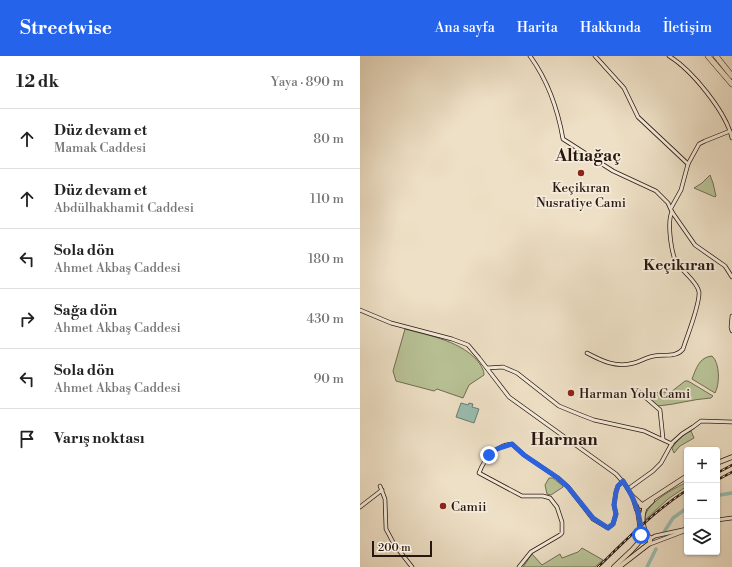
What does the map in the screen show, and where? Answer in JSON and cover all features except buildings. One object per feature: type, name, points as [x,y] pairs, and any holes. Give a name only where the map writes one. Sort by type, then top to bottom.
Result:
[{"type":"highway","points":[[708,56],[732,84]]},
{"type":"highway","points":[[716,56],[732,76]]},
{"type":"main road","points":[[720,461],[732,456]]},
{"type":"main road","points":[[638,511],[641,512],[643,508],[657,497],[684,479]]},
{"type":"main road","points":[[619,567],[647,546],[648,538],[642,519],[643,508],[633,497]]},
{"type":"main road","points":[[633,497],[638,511],[641,545],[647,546]]},
{"type":"main road","points":[[614,567],[627,556],[642,536],[648,538]]},
{"type":"street","points":[[530,56],[544,78],[560,120],[563,140],[613,171],[656,191],[668,203],[671,210],[695,245],[725,266],[729,270],[732,277]]},
{"type":"street","points":[[595,56],[624,88],[638,117],[688,164]]},
{"type":"street","points":[[669,56],[677,62],[717,105],[732,138]]},
{"type":"street","points":[[586,353],[603,361],[618,364],[632,364],[654,356],[679,353],[683,349],[697,305],[699,293],[696,286],[675,258],[670,229],[671,210],[681,190],[688,164],[699,144],[730,131]]},
{"type":"street","points":[[729,270],[731,266]]},
{"type":"street","points":[[360,310],[391,322],[468,345],[509,397],[616,474],[623,481],[633,497]]},
{"type":"street","points":[[732,316],[732,331]]},
{"type":"street","points":[[487,368],[503,367],[517,373],[559,406],[594,420],[644,431],[672,444]]},
{"type":"street","points":[[637,390],[660,410],[663,440]]},
{"type":"street","points":[[628,489],[653,471],[661,463],[672,444],[682,434],[701,421],[732,422]]},
{"type":"street","points":[[519,567],[531,552],[560,535],[562,532],[562,522],[557,507],[550,498],[544,496],[522,496],[479,473],[483,463],[489,455],[497,449],[512,444],[524,455],[558,478],[568,487],[593,518],[608,528],[613,524],[616,514],[614,505],[616,492],[618,486],[623,481]]},
{"type":"street","points":[[380,486],[385,500],[386,529],[394,544],[412,567]]},
{"type":"street","points":[[360,507],[382,490]]},
{"type":"street","points":[[720,520],[732,518]]},
{"type":"street","points":[[648,538],[684,530]]},
{"type":"street","points":[[647,546],[684,530]]},
{"type":"green space","points":[[710,175],[716,196],[715,197],[694,188]]},
{"type":"green space","points":[[405,329],[446,340],[465,350],[480,364],[484,375],[469,385],[463,398],[437,389],[434,391],[396,381],[393,371]]},
{"type":"green space","points":[[712,356],[717,363],[718,368],[718,384],[715,393],[692,379],[701,361]]},
{"type":"green space","points":[[685,381],[688,381],[713,396],[711,398],[657,406],[641,393],[671,392]]},
{"type":"green space","points":[[691,431],[694,438],[680,446],[674,453],[672,448],[674,445],[678,440]]},
{"type":"green space","points":[[549,478],[553,478],[563,486],[551,495],[547,494],[545,485]]},
{"type":"green space","points":[[684,484],[684,488],[668,499],[645,520],[649,508],[668,492]]},
{"type":"green space","points":[[582,548],[603,560],[595,567],[523,567],[532,554],[542,565],[560,554],[562,558],[578,552]]},
{"type":"water","points":[[461,403],[468,405],[469,403],[473,404],[472,407],[479,409],[474,423],[456,417]]},
{"type":"waterway","points":[[720,495],[732,493]]},
{"type":"waterway","points":[[664,532],[673,518],[684,510]]},
{"type":"waterway","points":[[647,567],[656,549]]},
{"type":"railway","points":[[720,471],[732,465]]},
{"type":"railway","points":[[720,478],[732,472]]},
{"type":"railway","points":[[598,567],[652,516],[684,492]]},
{"type":"place","name":"Keçikıran Nusratiye Cami","points":[[581,173]]},
{"type":"place","name":"Harman Yolu Cami","points":[[571,393]]},
{"type":"place","name":"Camii","points":[[443,506]]},
{"type":"district","name":"Altıağaç","points":[[588,155]]},
{"type":"district","name":"Keçikıran","points":[[679,265]]},
{"type":"district","name":"Harman","points":[[564,439]]},
{"type":"route","points":[[489,455],[497,449],[508,444],[512,444],[551,475],[558,478],[570,489],[598,523],[608,528],[613,524],[616,514],[614,505],[616,492],[618,486],[623,481],[633,497],[638,511],[641,535]]}]
